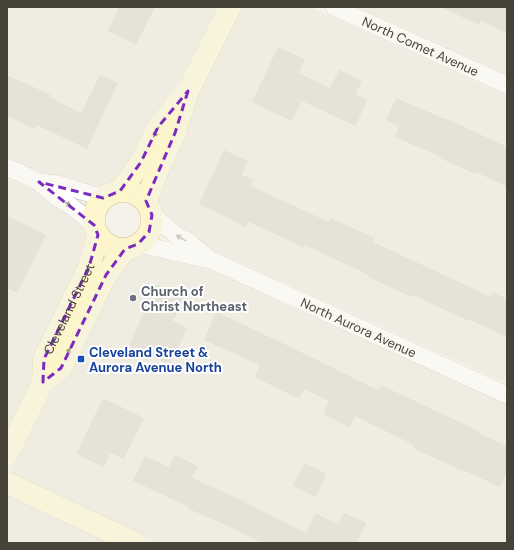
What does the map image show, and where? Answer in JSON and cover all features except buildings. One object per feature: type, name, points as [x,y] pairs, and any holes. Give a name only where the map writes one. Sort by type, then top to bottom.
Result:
[{"type":"street","points":[[39,182],[56,197],[71,206],[96,230],[103,241],[109,246],[117,248],[132,246],[144,239],[152,224],[149,208],[158,170],[175,133],[188,90],[230,7]]},
{"type":"street","name":"North Comet Avenue","points":[[334,7],[507,85]]},
{"type":"street","points":[[96,230],[94,215],[97,206],[112,194],[141,162],[158,127],[188,90]]},
{"type":"street","points":[[7,167],[39,182],[112,194],[129,191],[138,195],[149,208]]},
{"type":"street","name":"North Aurora Avenue","points":[[149,208],[176,235],[190,243],[210,260]]},
{"type":"street","name":"Cleveland Street","points":[[7,455],[43,382],[44,359],[89,267],[96,230]]},
{"type":"street","name":"North Aurora Avenue","points":[[132,246],[169,250],[184,255],[210,260],[507,395]]},
{"type":"street","name":"Cleveland Street","points":[[43,382],[61,368],[106,275],[132,246]]},
{"type":"street","points":[[7,483],[135,543]]},
{"type":"highlighted area","points":[[188,91],[175,133],[146,201],[152,215],[149,232],[138,244],[125,249],[106,275],[61,368],[43,382],[44,359],[89,267],[98,235],[94,225],[39,182],[103,198],[120,191],[141,162],[158,127]]},
{"type":"shaded area","points":[[7,7],[217,7],[182,76],[149,121],[132,156],[114,181],[101,187],[64,176],[43,173],[7,157]]},
{"type":"shaded area","points":[[241,7],[310,7],[507,96],[507,383],[215,251],[196,236],[181,227],[161,210],[158,199],[185,136],[201,86]]},
{"type":"shaded area","points":[[357,7],[507,7],[507,75]]},
{"type":"shaded area","points":[[7,178],[35,191],[49,204],[65,213],[81,225],[87,236],[79,263],[34,354],[33,377],[7,430]]},
{"type":"shaded area","points":[[141,255],[207,269],[507,404],[507,543],[158,543],[10,474],[54,387],[71,373],[115,281],[131,259]]},
{"type":"shaded area","points":[[7,494],[112,543],[7,543]]},
{"type":"place","name":"Church of Christ Northeast","points":[[133,298]]},
{"type":"place","name":"Cleveland Street & Aurora Avenue North","points":[[81,359]]}]
